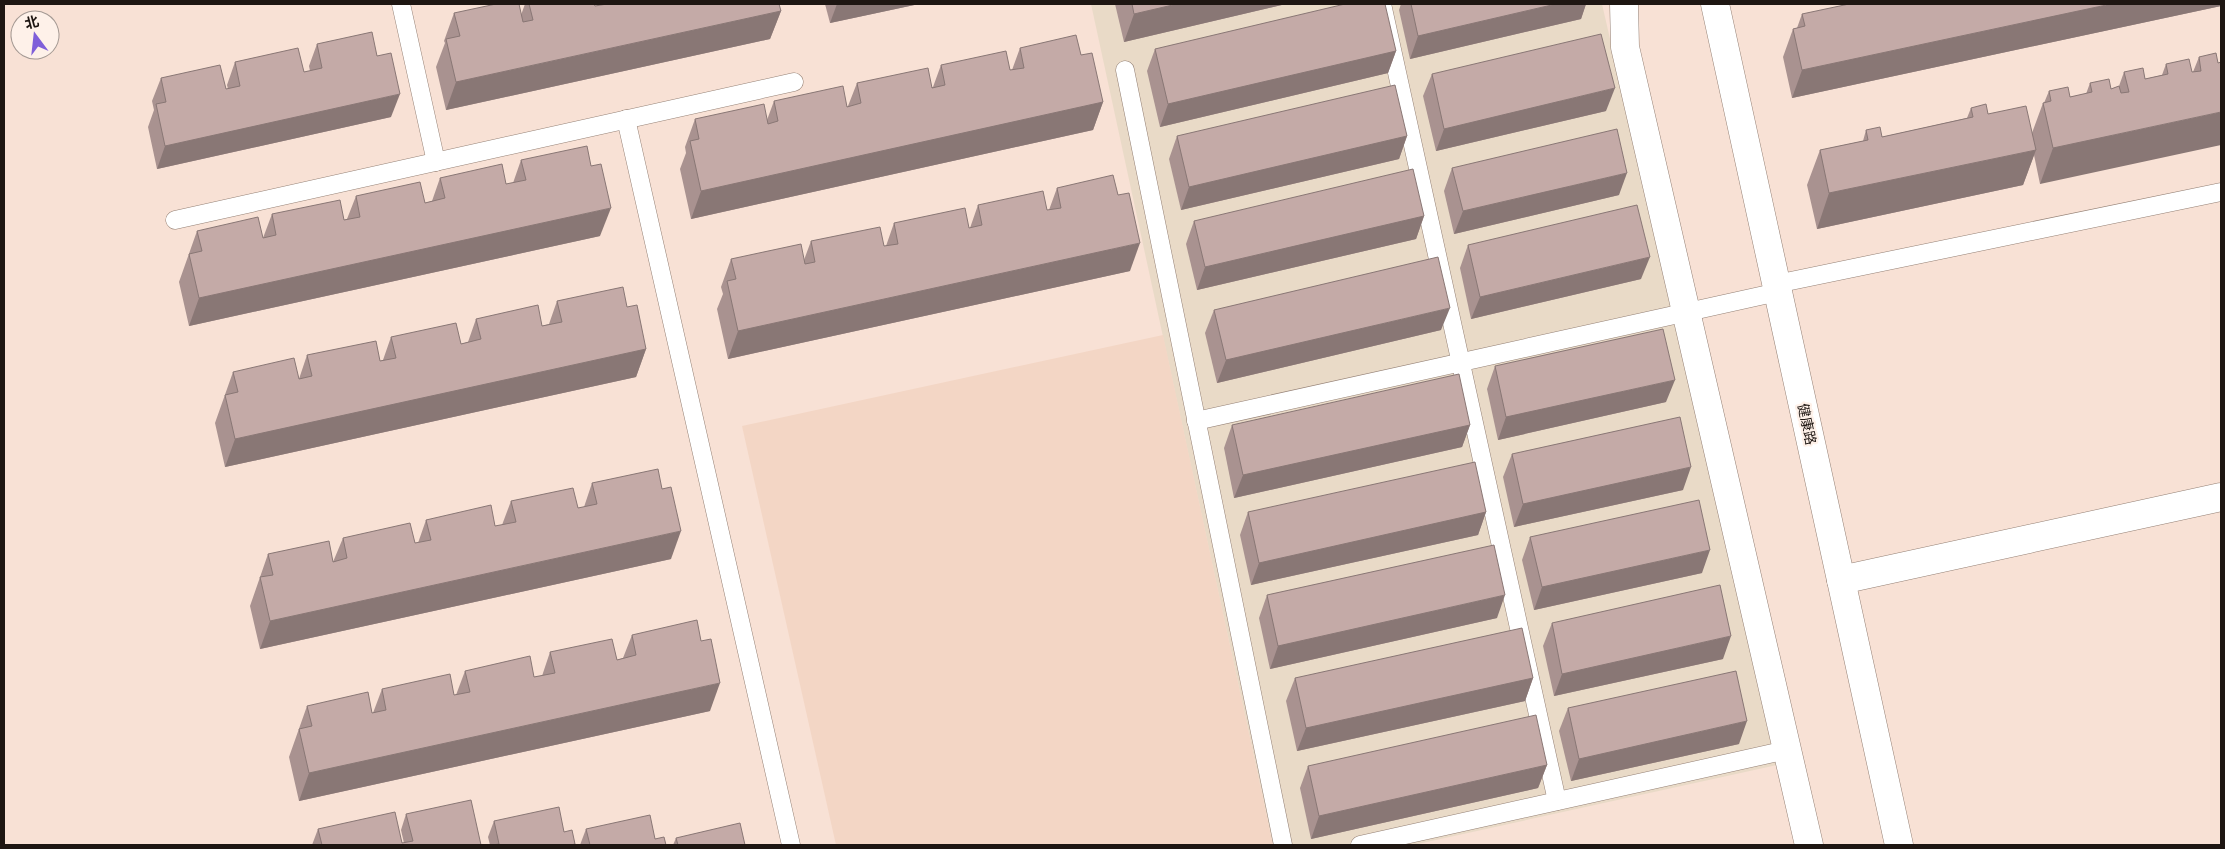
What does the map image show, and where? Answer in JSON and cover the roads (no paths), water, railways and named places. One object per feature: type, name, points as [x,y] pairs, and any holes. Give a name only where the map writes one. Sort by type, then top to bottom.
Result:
[{"type":"street","points":[[1624,4],[1625,47],[1809,845]]},
{"type":"street","name":"健康路","points":[[1715,4],[1899,845]]},
{"type":"street","points":[[1841,580],[2221,497]]},
{"type":"lane","points":[[401,4],[436,162]]},
{"type":"lane","points":[[1382,4],[1557,801]]},
{"type":"lane","points":[[1125,70],[1283,845]]},
{"type":"lane","points":[[175,220],[794,82]]},
{"type":"lane","points":[[626,119],[791,845]]},
{"type":"lane","points":[[1196,421],[1686,313],[1777,288],[2221,192]]},
{"type":"lane","points":[[1360,845],[1787,750]]}]
